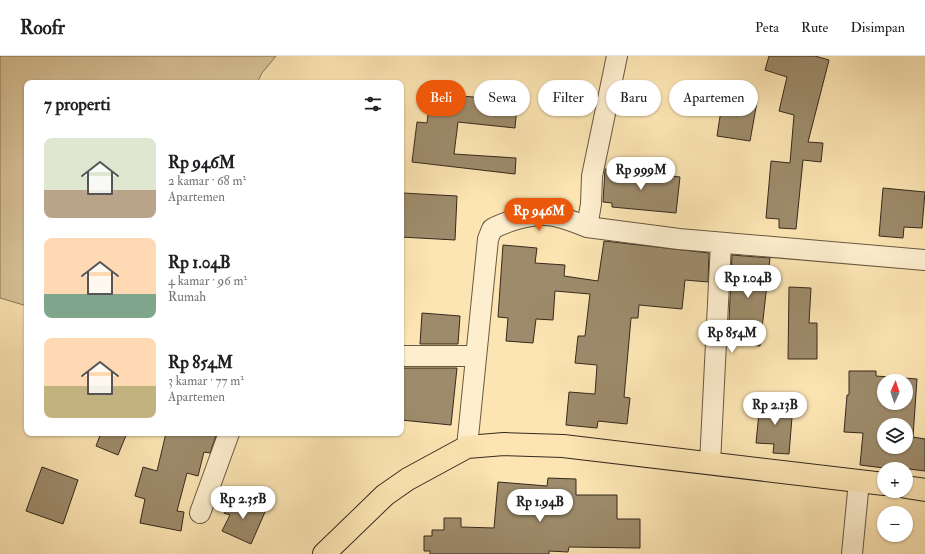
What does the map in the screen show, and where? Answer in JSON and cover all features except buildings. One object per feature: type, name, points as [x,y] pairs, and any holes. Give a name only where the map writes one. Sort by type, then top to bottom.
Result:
[{"type":"highway","points":[[324,554],[385,495],[408,479],[467,447],[504,444],[563,446],[877,483]]},
{"type":"highway","points":[[913,488],[925,490]]},
{"type":"street","points":[[587,227],[591,204],[592,176],[618,56]]},
{"type":"street","points":[[467,447],[488,239],[492,229],[507,221],[545,214],[567,219],[587,227],[679,239],[925,260]]},
{"type":"street","points":[[710,464],[721,243]]},
{"type":"street","points":[[404,356],[476,356]]},
{"type":"street","points":[[200,513],[228,436]]},
{"type":"street","points":[[852,554],[859,481]]},
{"type":"shaded area","points":[[0,56],[276,56],[262,73],[258,80],[24,80],[24,305],[0,298]]}]
